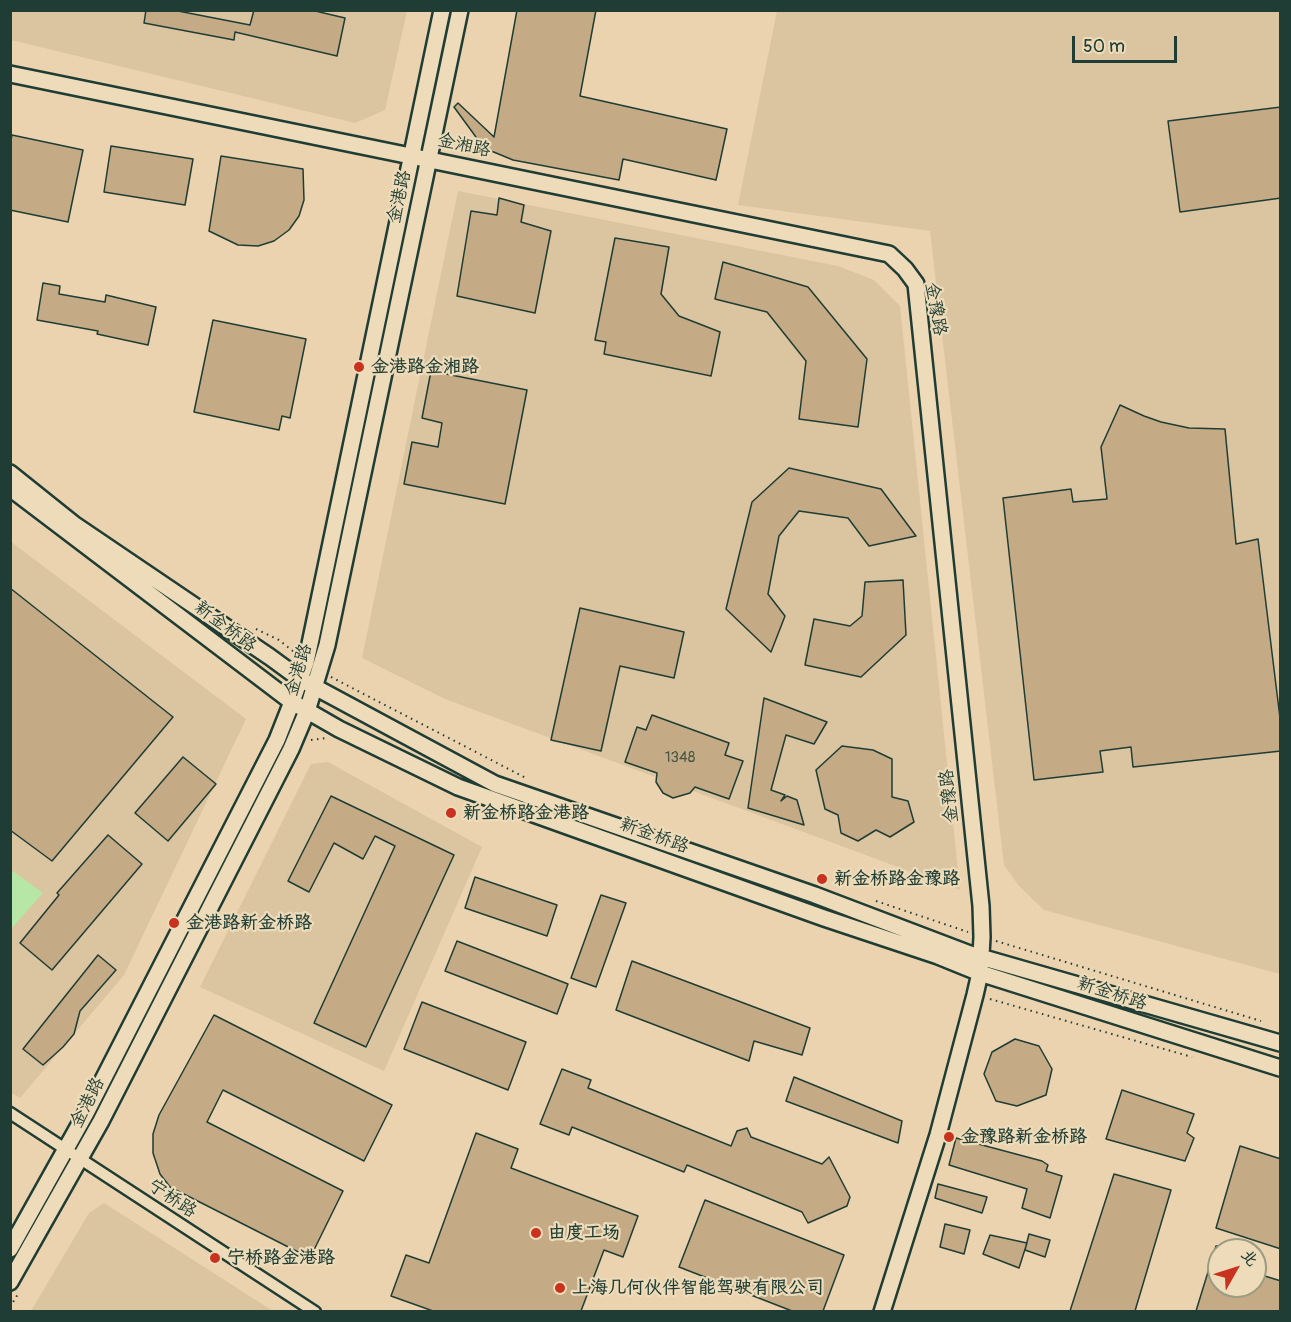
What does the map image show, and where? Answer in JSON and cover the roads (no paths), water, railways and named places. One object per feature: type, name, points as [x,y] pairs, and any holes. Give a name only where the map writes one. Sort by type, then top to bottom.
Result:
[{"type":"street","name":"金港路","points":[[10,1249],[67,1150],[271,750],[292,702],[294,675],[306,662],[442,10]]},
{"type":"street","name":"金港路","points":[[10,1282],[81,1159],[291,749],[307,711],[320,670],[460,10]]},
{"type":"street","name":"金湘路","points":[[10,74],[889,254],[905,269]]},
{"type":"street","name":"金豫路","points":[[882,1311],[938,1135],[980,965],[982,937],[981,906],[916,285],[905,269]]},
{"type":"street","name":"新金桥路","points":[[10,473],[75,525],[294,675],[495,784],[815,895],[980,965],[1281,1068]]},
{"type":"street","name":"新金桥路","points":[[10,488],[292,702],[339,729],[458,787],[813,915],[938,956],[1281,1043]]},
{"type":"street","name":"宁桥路","points":[[10,1113],[219,1251],[315,1311]]},
{"type":"place","name":"金港路金湘路","points":[[359,367]]},
{"type":"place","name":"新金桥路金港路","points":[[451,813]]},
{"type":"place","name":"新金桥路金豫路","points":[[822,879]]},
{"type":"place","name":"金港路新金桥路","points":[[174,923]]},
{"type":"place","name":"金豫路新金桥路","points":[[949,1137]]},
{"type":"place","name":"由度工场","points":[[536,1233]]},
{"type":"place","name":"宁桥路金港路","points":[[215,1258]]},
{"type":"place","name":"上海几何伙伴智能驾驶有限公司","points":[[560,1288]]}]
